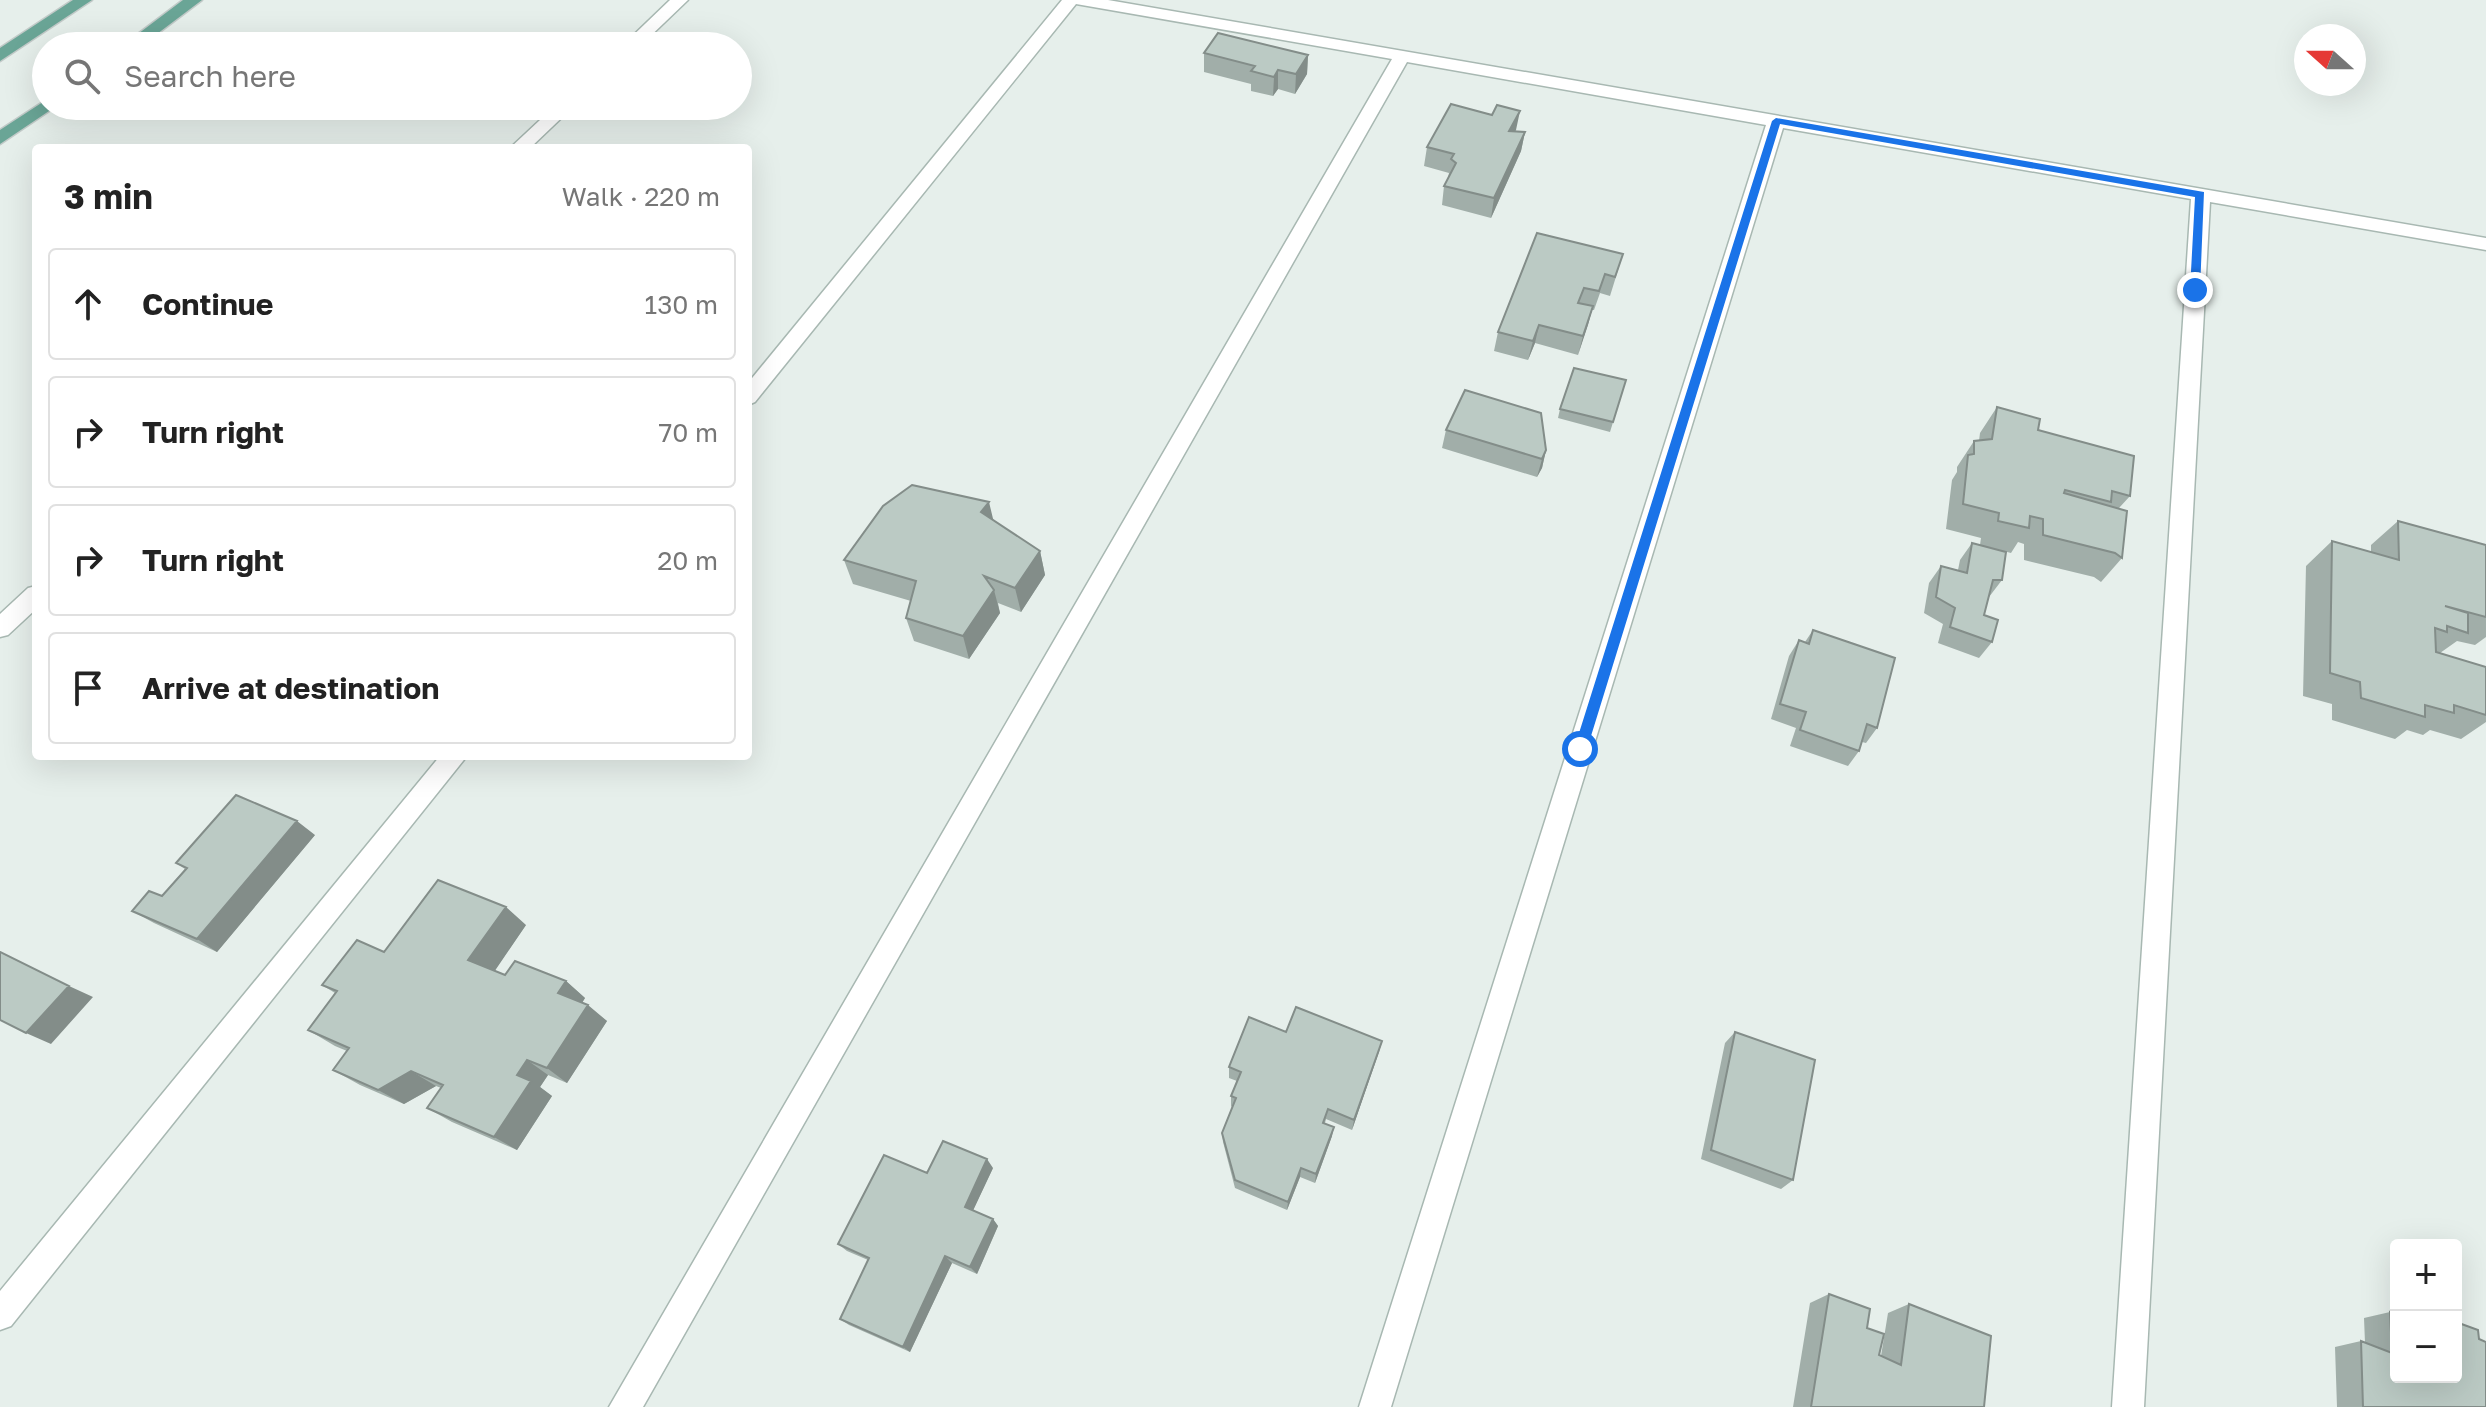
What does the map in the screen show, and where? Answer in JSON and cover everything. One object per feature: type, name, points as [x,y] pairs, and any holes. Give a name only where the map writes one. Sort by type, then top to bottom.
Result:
[{"type":"main road","points":[[36,32],[84,0]]},
{"type":"main road","points":[[149,32],[194,0]]},
{"type":"main road","points":[[0,56],[32,35]]},
{"type":"main road","points":[[0,138],[32,115]]},
{"type":"street","points":[[645,32],[680,0]]},
{"type":"street","points":[[752,392],[1071,0]]},
{"type":"street","points":[[1079,0],[2486,244]]},
{"type":"street","points":[[625,1407],[1402,56]]},
{"type":"street","points":[[523,144],[550,120]]},
{"type":"street","points":[[1375,1407],[1776,121]]},
{"type":"street","points":[[2128,1407],[2201,194]]},
{"type":"street","points":[[0,628],[32,599]]},
{"type":"street","points":[[0,1315],[452,760]]},
{"type":"building","points":[[1218,33],[1308,55],[1296,74],[1278,70],[1274,77],[1251,71],[1255,66],[1204,53]]},
{"type":"building","points":[[1451,104],[1492,115],[1497,105],[1520,111],[1509,131],[1525,132],[1494,198],[1444,186],[1456,163],[1451,159],[1454,154],[1427,147]]},
{"type":"building","points":[[1537,233],[1623,254],[1615,277],[1605,274],[1599,291],[1584,288],[1578,303],[1593,306],[1583,336],[1539,325],[1533,341],[1498,332]]},
{"type":"building","points":[[1574,368],[1626,380],[1613,422],[1560,409]]},
{"type":"building","points":[[1465,390],[1541,413],[1546,450],[1542,459],[1446,430]]},
{"type":"building","points":[[1997,407],[2040,419],[2038,430],[2134,456],[2130,496],[2112,491],[2111,502],[2065,490],[2064,493],[2127,511],[2122,558],[2115,553],[2043,535],[2043,519],[2030,516],[2029,528],[1998,521],[1999,513],[1963,504],[1968,455],[1974,454],[1974,441],[1992,439]]},
{"type":"building","points":[[912,485],[989,502],[981,512],[1040,551],[1015,588],[984,576],[994,590],[963,636],[906,618],[916,581],[844,560],[883,506]]},
{"type":"building","points":[[2398,521],[2486,545],[2486,617],[2445,606],[2468,613],[2468,633],[2447,626],[2447,632],[2435,628],[2436,652],[2486,667],[2486,715],[2454,705],[2454,713],[2425,705],[2425,717],[2361,698],[2360,682],[2330,673],[2332,541],[2399,560]]},
{"type":"building","points":[[1972,543],[2006,552],[2002,580],[1993,580],[1984,615],[1998,620],[1992,642],[1950,627],[1955,608],[1936,597],[1941,566],[1967,573]]},
{"type":"building","points":[[1813,630],[1895,658],[1877,728],[1867,724],[1859,751],[1800,730],[1806,712],[1780,704],[1799,640],[1809,644]]},
{"type":"building","points":[[236,795],[297,821],[197,939],[132,911],[149,891],[162,896],[187,868],[176,863]]},
{"type":"building","points":[[438,880],[506,907],[468,960],[505,975],[515,961],[566,981],[558,993],[588,1005],[547,1068],[527,1060],[517,1075],[531,1081],[494,1137],[427,1108],[443,1085],[411,1071],[378,1090],[333,1070],[349,1048],[308,1030],[337,991],[322,985],[357,940],[384,952]]},
{"type":"building","points":[[0,952],[69,986],[26,1033],[0,1020]]},
{"type":"building","points":[[1296,1007],[1382,1041],[1354,1120],[1328,1109],[1323,1123],[1334,1127],[1316,1174],[1301,1168],[1288,1202],[1235,1180],[1222,1133],[1236,1098],[1231,1096],[1241,1072],[1229,1067],[1249,1017],[1286,1032]]},
{"type":"building","points":[[1735,1032],[1815,1060],[1793,1180],[1711,1150]]},
{"type":"building","points":[[943,1141],[987,1159],[965,1207],[993,1219],[970,1267],[945,1256],[903,1347],[840,1319],[869,1258],[838,1244],[884,1155],[927,1173]]},
{"type":"building","points":[[1829,1294],[1870,1309],[1867,1328],[1884,1334],[1879,1355],[1901,1365],[1909,1304],[1991,1336],[1984,1407],[1811,1407]]},
{"type":"building","points":[[2462,1324],[2478,1330],[2479,1339],[2486,1342],[2486,1407],[2363,1407],[2361,1341],[2390,1352],[2390,1383],[2462,1383]]},
{"type":"route","points":[[1580,749],[1776,121],[2201,194],[2195,290]]}]
